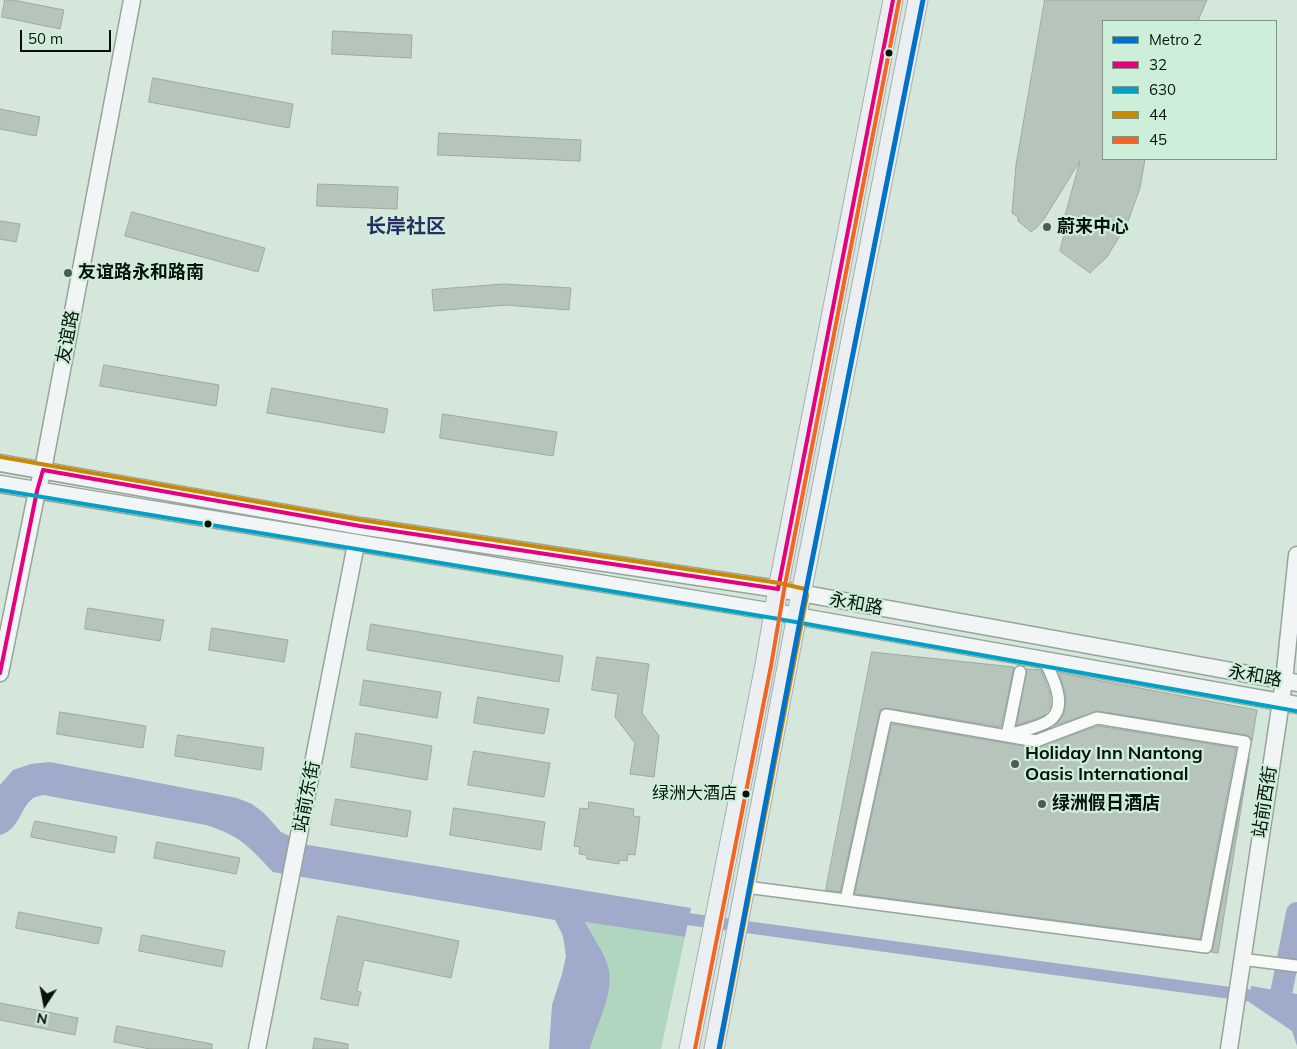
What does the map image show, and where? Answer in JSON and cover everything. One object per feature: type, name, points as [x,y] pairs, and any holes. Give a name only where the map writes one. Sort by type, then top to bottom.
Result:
[{"type":"main road","name":"友谊路","points":[[0,673],[37,491],[43,470],[132,0]]},
{"type":"main road","points":[[689,1049],[893,0]]},
{"type":"main road","points":[[714,1049],[918,0]]},
{"type":"main road","name":"永和路","points":[[0,463],[360,526],[778,589],[1290,682]]},
{"type":"main road","name":"永和路","points":[[0,484],[774,612],[1297,705]]},
{"type":"main road","name":"站前东街","points":[[257,1049],[356,544]]},
{"type":"main road","name":"站前西街","points":[[1229,1049],[1280,702],[1290,682],[1297,555]]},
{"type":"street","points":[[1007,736],[1048,722],[1056,714],[1059,697],[1045,661]]},
{"type":"street","points":[[1007,736],[1020,672]]},
{"type":"street","points":[[746,887],[846,900],[1206,946],[1245,742],[1097,718],[1036,741],[886,715],[846,900]]},
{"type":"street","points":[[1240,966],[1276,963],[1297,966]]},
{"type":"green space","points":[[585,922],[685,937],[661,1049],[590,1049],[592,1039]]},
{"type":"water","points":[[50,762],[237,798],[252,804],[264,813],[281,832],[308,845],[691,908],[685,937],[585,922],[608,965],[609,991],[590,1049],[549,1049],[552,1005],[566,956],[563,936],[555,920],[273,872],[244,843],[218,829],[206,825],[43,795],[32,799],[11,829],[0,835],[0,785],[13,770],[31,764]]},
{"type":"water","points":[[1251,986],[1297,994],[1297,1046],[1292,1031],[1249,1002]]},
{"type":"building","points":[[5,0],[64,10],[60,29],[2,17]]},
{"type":"building","points":[[1045,0],[1207,0],[1198,20],[1102,20],[1102,160],[1145,160],[1140,188],[1127,224],[1107,257],[1090,273],[1060,251],[1067,221],[1064,219],[1080,161],[1044,219],[1031,232],[1012,213],[1016,165]]},
{"type":"building","points":[[333,31],[412,35],[411,58],[332,54]]},
{"type":"building","points":[[153,78],[293,104],[289,128],[149,102]]},
{"type":"building","points":[[0,109],[40,117],[36,136],[0,129]]},
{"type":"building","points":[[439,133],[581,140],[580,161],[438,155]]},
{"type":"building","points":[[318,184],[398,187],[397,209],[317,206]]},
{"type":"building","points":[[132,212],[265,248],[258,272],[125,236]]},
{"type":"building","points":[[0,221],[20,224],[16,242],[0,239]]},
{"type":"building","points":[[504,284],[571,288],[569,310],[506,305],[434,311],[432,290]]},
{"type":"building","points":[[104,365],[219,385],[216,406],[100,386]]},
{"type":"building","points":[[272,388],[388,409],[384,433],[267,413]]},
{"type":"building","points":[[443,414],[557,432],[553,456],[440,438]]},
{"type":"building","points":[[88,608],[164,620],[160,641],[85,629]]},
{"type":"building","points":[[371,624],[563,656],[559,682],[367,650]]},
{"type":"building","points":[[212,628],[288,640],[284,662],[209,650]]},
{"type":"building","points":[[872,652],[1014,667],[1001,727],[887,708],[880,710],[840,892],[826,890]]},
{"type":"building","points":[[597,657],[649,664],[642,713],[659,736],[654,777],[630,774],[635,743],[615,717],[618,694],[592,690]]},
{"type":"building","points":[[1027,669],[1041,670],[1050,694],[1050,707],[1043,716],[1017,725]]},
{"type":"building","points":[[1059,673],[1257,710],[1252,741],[1246,735],[1098,711],[1053,726],[1064,713],[1066,702],[1065,691]]},
{"type":"building","points":[[364,680],[441,692],[437,718],[360,705]]},
{"type":"building","points":[[478,697],[549,709],[544,734],[474,723]]},
{"type":"building","points":[[60,712],[146,726],[143,748],[57,734]]},
{"type":"building","name":"绿洲假日酒店","points":[[892,724],[1035,748],[1098,726],[1236,748],[1200,939],[855,894]]},
{"type":"building","points":[[356,733],[432,746],[427,780],[351,767]]},
{"type":"building","points":[[178,735],[264,748],[261,770],[175,756]]},
{"type":"building","points":[[474,751],[550,763],[544,797],[468,785]]},
{"type":"building","points":[[1249,759],[1218,953],[1211,952],[1213,948]]},
{"type":"building","points":[[336,799],[411,811],[407,837],[331,825]]},
{"type":"building","points":[[589,802],[634,809],[633,816],[640,817],[635,855],[628,854],[627,861],[619,860],[619,864],[587,859],[587,855],[579,854],[580,847],[574,846],[580,808],[588,809]]},
{"type":"building","points":[[454,808],[545,822],[541,850],[450,835]]},
{"type":"building","points":[[35,821],[117,837],[114,853],[31,837]]},
{"type":"building","points":[[157,842],[240,858],[236,874],[154,858]]},
{"type":"building","points":[[19,912],[102,928],[98,944],[16,928]]},
{"type":"building","points":[[338,916],[459,941],[451,978],[364,960],[357,991],[361,992],[358,1006],[321,999]]},
{"type":"building","points":[[142,935],[225,951],[222,967],[139,951]]},
{"type":"building","points":[[0,1003],[78,1018],[75,1035],[0,1020]]},
{"type":"building","points":[[117,1026],[212,1044],[212,1049],[150,1049],[114,1042]]},
{"type":"building","points":[[315,1038],[348,1044],[348,1049],[313,1049]]},
{"type":"waterway","points":[[1297,913],[1280,999],[1297,1010]]},
{"type":"waterway","points":[[673,917],[1297,1002]]},
{"type":"metro line","name":"2","points":[[719,1049],[800,621],[923,0]]},
{"type":"transit line","name":"32","points":[[0,673],[37,491],[43,470],[360,526],[778,589],[893,0]]},
{"type":"transit line","name":"45","points":[[695,1049],[899,1]]},
{"type":"transit line","name":"44","points":[[1,457],[361,520],[779,583],[805,589],[807,595],[720,1049]]},
{"type":"transit line","name":"630","points":[[0,490],[773,618],[1296,711]]},
{"type":"place","name":"蔚来中心","points":[[1047,227]]},
{"type":"place","name":"友谊路永和路南","points":[[68,273]]},
{"type":"place","name":"Holiday Inn Nantong Oasis International","points":[[1015,764]]},
{"type":"place","name":"绿洲大酒店","points":[[746,794]]},
{"type":"place","name":"绿洲假日酒店","points":[[1042,804]]},
{"type":"district","name":"长岸社区","points":[[406,227]]}]
